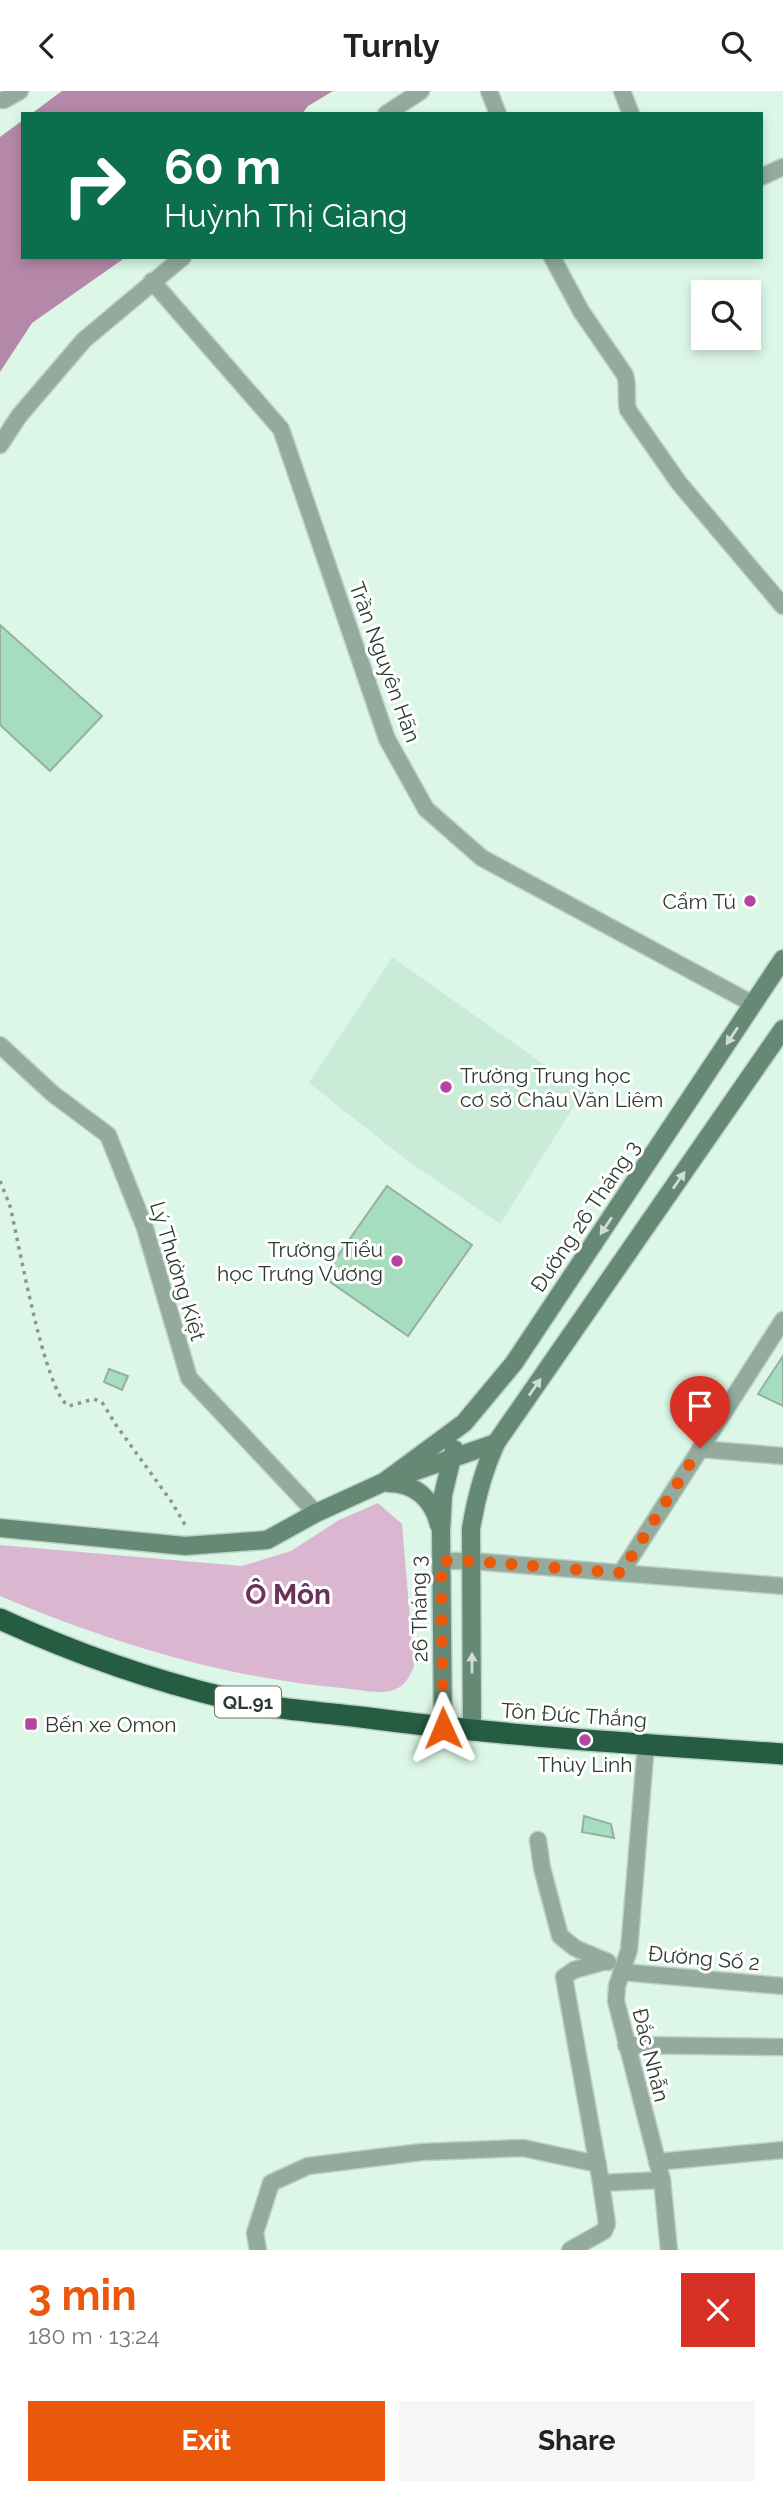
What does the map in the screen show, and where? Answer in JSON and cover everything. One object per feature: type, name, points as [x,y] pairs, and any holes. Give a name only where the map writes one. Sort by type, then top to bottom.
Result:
[{"type":"highway","name":"Tôn Đức Thắng","points":[[0,1619],[60,1647],[135,1672],[232,1699],[472,1731],[783,1754]]},
{"type":"street","points":[[0,100],[20,91]]},
{"type":"street","points":[[389,112],[421,91]]},
{"type":"street","points":[[489,91],[497,112]]},
{"type":"street","points":[[622,91],[630,112]]},
{"type":"street","points":[[763,176],[783,167]]},
{"type":"street","points":[[0,445],[19,416],[84,340],[180,259]]},
{"type":"street","points":[[553,259],[581,311],[625,375],[628,384],[628,410],[679,483],[783,606]]},
{"type":"street","name":"Trần Nguyên Hãn","points":[[152,281],[281,429],[387,739],[426,809],[482,858],[753,1004]]},
{"type":"street","name":"Đường 26 Tháng 3","points":[[464,1423],[514,1363],[783,959]]},
{"type":"street","points":[[472,1731],[471,1529],[475,1499],[484,1468],[496,1443],[783,1029]]},
{"type":"street","name":"Lý Thường Kiệt","points":[[0,1045],[53,1094],[108,1135],[145,1228],[189,1378],[316,1513]]},
{"type":"street","points":[[621,1573],[783,1320]]},
{"type":"street","points":[[384,1482],[464,1423]]},
{"type":"street","name":"26 Tháng 3","points":[[443,1728],[443,1495],[450,1458],[464,1423]]},
{"type":"street","points":[[0,1528],[197,1545],[267,1540],[316,1513],[384,1482],[496,1443]]},
{"type":"street","points":[[700,1448],[783,1456]]},
{"type":"street","name":"26 Tháng 3","points":[[384,1482],[410,1486],[420,1492],[432,1504],[441,1532]]},
{"type":"street","points":[[441,1561],[471,1561],[783,1586]]},
{"type":"street","name":"Đắc Nhẫn","points":[[646,1744],[629,1950],[617,1986],[616,2001],[662,2180],[669,2250]]},
{"type":"street","name":"Đường Số 2","points":[[538,1840],[559,1936],[575,1948],[623,1969],[783,1986]]},
{"type":"street","points":[[570,2250],[604,2231],[607,2224],[563,1983],[564,1977],[574,1970],[606,1961]]},
{"type":"street","points":[[626,2045],[783,2047]]},
{"type":"street","points":[[258,2250],[256,2233],[271,2183],[308,2166],[422,2152],[500,2148],[523,2148],[598,2164]]},
{"type":"street","points":[[657,2162],[783,2150]]},
{"type":"street","points":[[601,2183],[662,2180]]},
{"type":"path","points":[[0,1181],[10,1207],[46,1362],[62,1402],[69,1406],[94,1399],[102,1402],[171,1501],[197,1545]]},
{"type":"shaded area","points":[[62,91],[333,91],[308,106],[304,112],[34,112]]},
{"type":"shaded area","points":[[21,121],[21,259],[123,259],[32,323],[0,372],[0,137]]},
{"type":"shaded area","name":"Trường Trung học cơ sở Châu Văn Liêm","points":[[392,957],[583,1092],[500,1224],[408,1161],[309,1083]]},
{"type":"shaded area","points":[[378,1503],[402,1524],[414,1666],[405,1682],[390,1691],[373,1692],[298,1683],[211,1667],[125,1643],[0,1596],[0,1545],[242,1566],[291,1551],[339,1520]]},
{"type":"building","points":[[0,625],[102,716],[50,771],[0,725]]},
{"type":"building","name":"Trường Tiểu học Trưng Vương","points":[[387,1186],[472,1245],[408,1336],[323,1277]]},
{"type":"building","points":[[783,1356],[783,1406],[758,1394]]},
{"type":"building","points":[[109,1369],[128,1376],[122,1390],[104,1382]]},
{"type":"building","points":[[584,1816],[611,1824],[614,1838],[582,1832]]},
{"type":"place","name":"Cẩm Tú","points":[[750,901]]},
{"type":"place","name":"Trường Trung học cơ sở Châu Văn Liêm","points":[[446,1087]]},
{"type":"place","name":"Trường Tiểu học Trưng Vương","points":[[397,1261]]},
{"type":"place","name":"Bến xe Omon","points":[[31,1724]]},
{"type":"place","name":"Thùy Linh","points":[[585,1740]]},
{"type":"district","name":"Ô Môn","points":[[288,1594]]},
{"type":"route","points":[[443,1728],[441,1561],[621,1573],[700,1448]]}]
